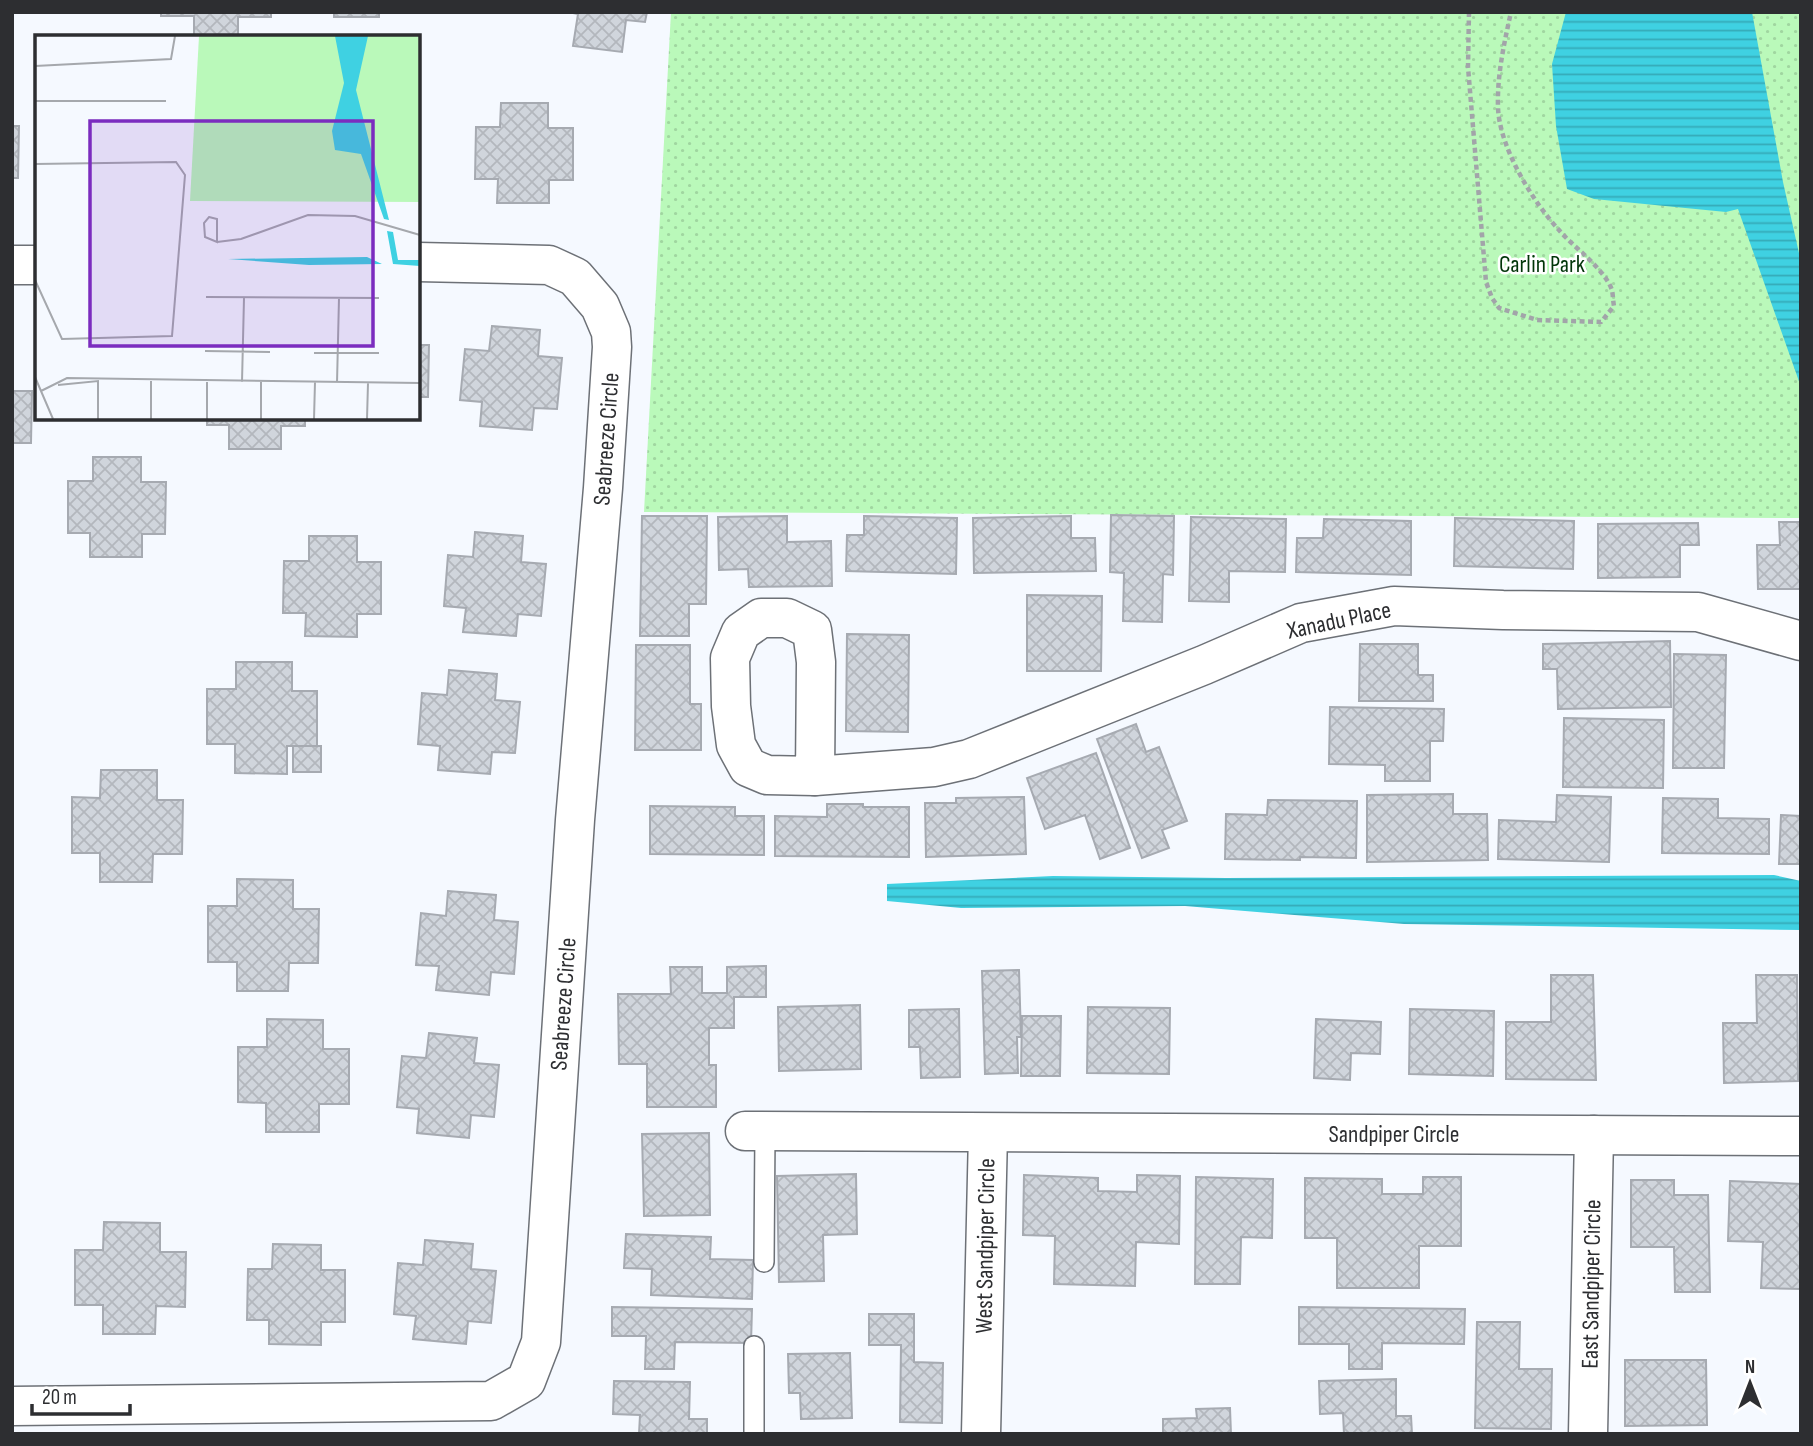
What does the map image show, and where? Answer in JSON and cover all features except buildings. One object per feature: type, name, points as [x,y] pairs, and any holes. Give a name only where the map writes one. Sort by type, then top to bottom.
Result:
[{"type":"street","name":"Seabreeze Circle","points":[[12,1406],[491,1401],[526,1381],[541,1342],[575,820],[603,488],[611,332],[600,306],[575,277],[563,270],[549,265],[420,262]]},
{"type":"street","points":[[12,265],[35,265]]},
{"type":"street","name":"Xanadu Place","points":[[816,776],[934,766],[969,759],[1301,623],[1394,606],[1698,612],[1801,641]]},
{"type":"street","name":"West Sandpiper Circle","points":[[755,1131],[988,1133],[981,1434]]},
{"type":"street","name":"Sandpiper Circle","points":[[988,1133],[1801,1136]]},
{"type":"street","name":"East Sandpiper Circle","points":[[1588,1434],[1594,1135]]},
{"type":"lane","points":[[755,1131],[764,1262]]},
{"type":"lane","points":[[754,1346],[754,1434]]},
{"type":"path","points":[[1469,12],[1468,67],[1486,282],[1492,298],[1499,307],[1537,320],[1601,322],[1614,306],[1612,289],[1596,267],[1558,229],[1536,199],[1507,145],[1498,110],[1501,62],[1511,12]]},
{"type":"green space","name":"Carlin Park","points":[[671,12],[1801,12],[1801,518],[644,512]]},
{"type":"water","points":[[1566,12],[1752,12],[1783,182],[1801,262],[1801,387],[1738,209],[1726,212],[1594,199],[1567,189],[1556,126],[1552,64]]},
{"type":"water","points":[[1774,875],[1801,881],[1801,930],[1404,924],[1185,906],[961,908],[887,901],[887,884],[1053,876],[1226,878]]}]
